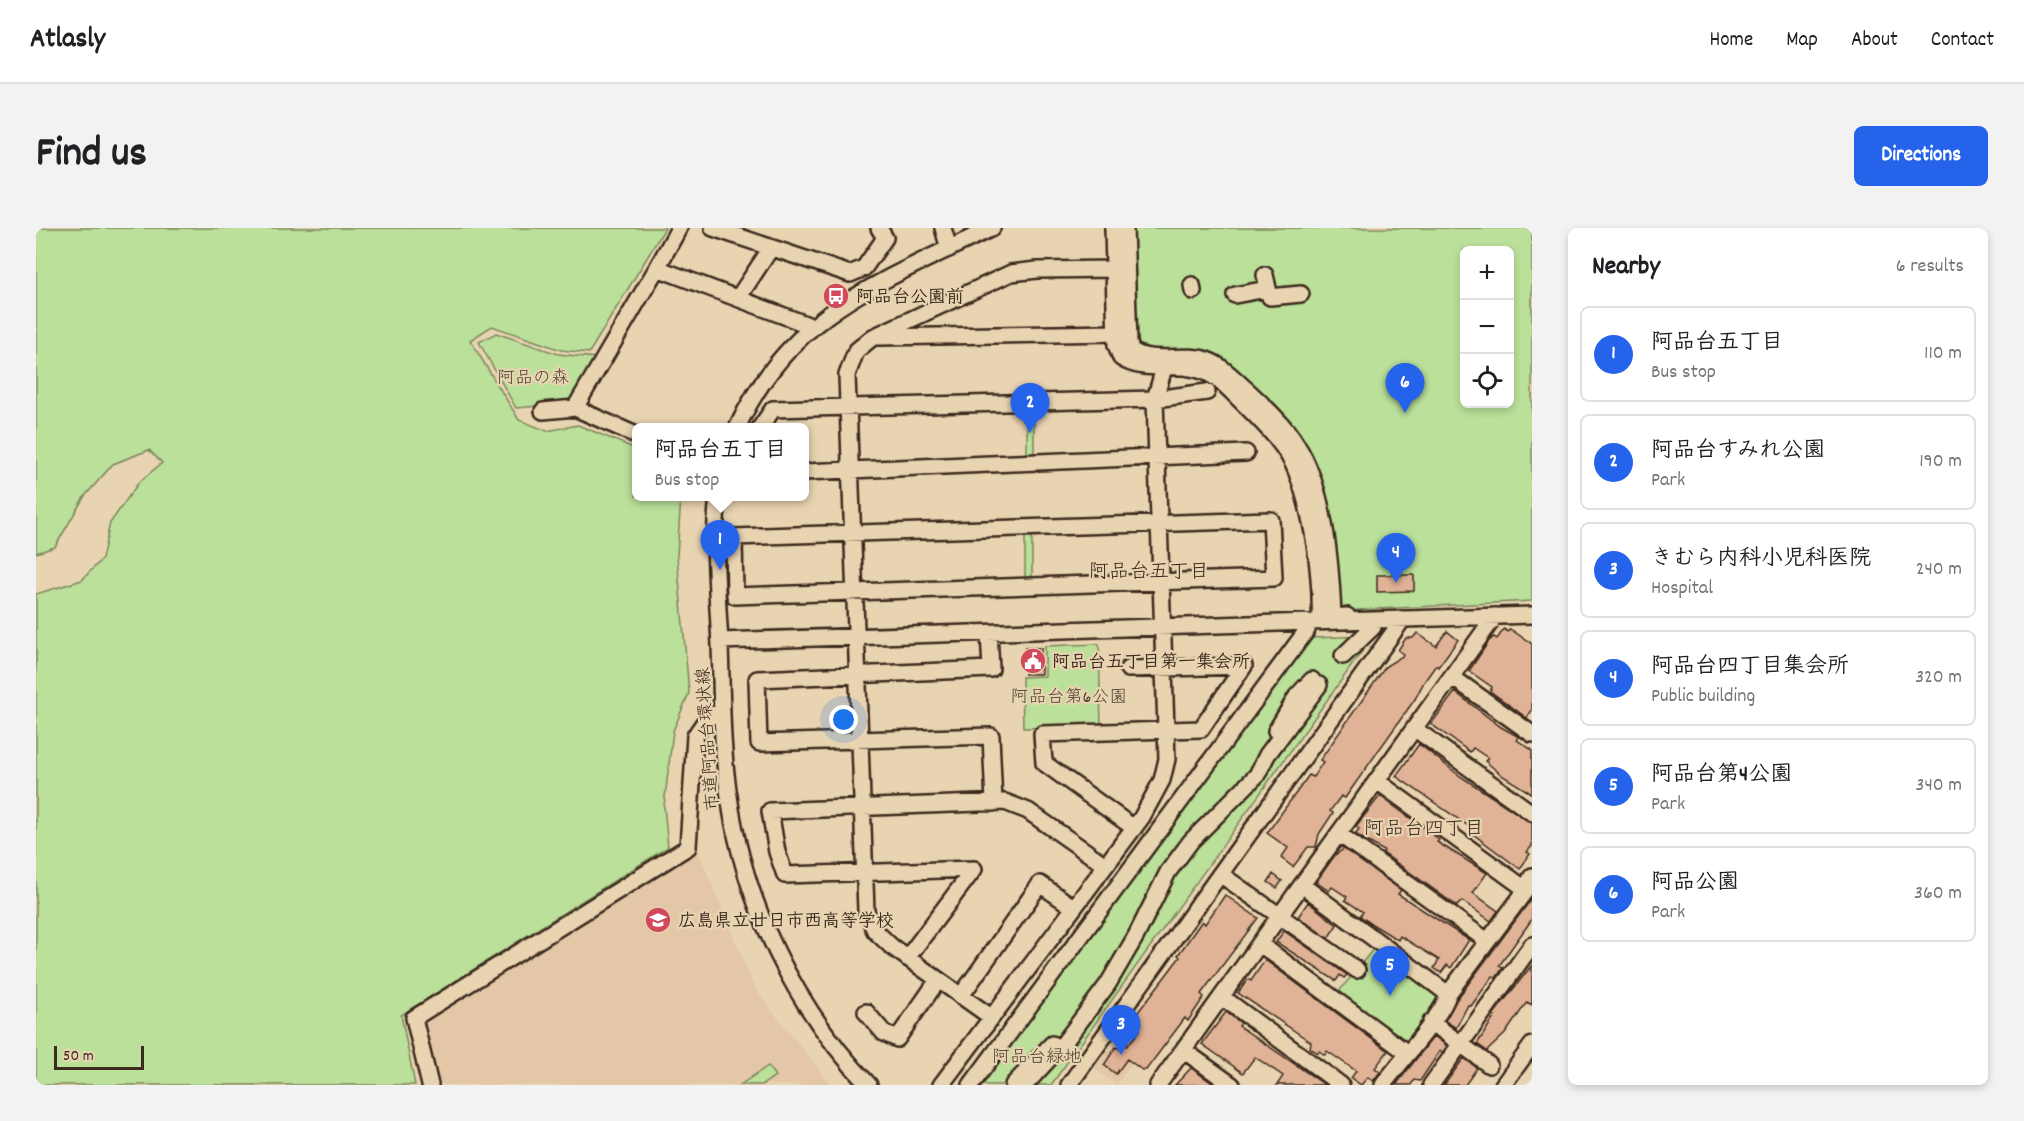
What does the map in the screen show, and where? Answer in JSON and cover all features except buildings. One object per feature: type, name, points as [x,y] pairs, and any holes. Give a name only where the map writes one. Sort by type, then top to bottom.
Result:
[{"type":"street","points":[[575,408],[679,228]]},
{"type":"street","points":[[713,228],[850,274],[864,268],[885,238],[879,228]]},
{"type":"street","points":[[943,228],[949,249]]},
{"type":"street","points":[[740,423],[767,373],[811,326],[845,301],[992,228]]},
{"type":"street","points":[[971,1085],[1313,626],[1314,538],[1297,471],[1255,414],[1213,376],[1202,370],[1141,367],[1121,358],[1115,333],[1113,228]]},
{"type":"street","points":[[1125,228],[1131,350],[1144,356],[1206,359],[1218,366],[1264,405],[1296,443],[1309,466],[1326,534],[1335,607],[1333,617],[1532,607]]},
{"type":"street","points":[[738,298],[771,248]]},
{"type":"street","points":[[657,268],[811,326]]},
{"type":"street","points":[[1007,1036],[962,996],[907,958],[875,931],[866,911],[847,375],[850,361],[856,351],[873,337],[1018,272],[1115,269]]},
{"type":"street","points":[[1235,295],[1266,282],[1270,297],[1301,294]]},
{"type":"street","points":[[928,311],[927,324],[932,336]]},
{"type":"street","points":[[873,337],[1115,333]]},
{"type":"street","points":[[941,1085],[1134,828],[1162,780],[1167,759],[1155,399],[1164,368]]},
{"type":"street","points":[[763,423],[773,409],[1155,399],[1207,392]]},
{"type":"street","points":[[543,411],[575,408],[632,433]]},
{"type":"street","points":[[809,472],[1246,453]]},
{"type":"street","name":"市道阿品台環状線","points":[[718,501],[716,532],[722,711],[729,796],[735,830],[754,898],[767,931],[799,993],[839,1051],[869,1085]]},
{"type":"street","points":[[1272,520],[1274,578],[735,596],[734,537],[853,534],[1272,520]]},
{"type":"street","points":[[720,641],[1163,627],[1313,626],[1402,619],[1532,615]]},
{"type":"street","points":[[1158,1085],[1496,616]]},
{"type":"street","points":[[1069,1085],[1402,619]]},
{"type":"street","points":[[1343,656],[1373,627]]},
{"type":"street","points":[[989,633],[991,669],[757,679],[759,743],[991,736],[994,803]]},
{"type":"street","points":[[1128,669],[1244,666],[1201,729],[1042,734],[1044,763],[1134,828]]},
{"type":"street","points":[[1452,677],[1532,734]]},
{"type":"street","points":[[1025,1085],[1063,1044],[1095,1002],[1136,936],[1168,872],[1210,821],[1257,775],[1267,755],[1315,683]]},
{"type":"street","points":[[430,1085],[414,1018],[688,847],[695,736],[708,717],[722,711]]},
{"type":"street","points":[[1415,729],[1532,813]]},
{"type":"street","points":[[1377,781],[1528,882],[1523,894],[1492,937],[1486,940],[1448,994],[1447,1000],[1383,1085]]},
{"type":"street","points":[[907,958],[974,869],[785,875],[777,852],[770,812],[1005,802],[1028,812],[1105,865]]},
{"type":"street","points":[[1339,834],[1486,940]]},
{"type":"street","points":[[1221,874],[1357,970]]},
{"type":"street","points":[[962,996],[1040,884],[1073,908]]},
{"type":"street","points":[[1302,885],[1448,994]]},
{"type":"street","points":[[1260,944],[1407,1052]]},
{"type":"street","points":[[1431,1085],[1532,945]]},
{"type":"street","points":[[866,1012],[884,1034],[897,1039],[938,980]]},
{"type":"street","points":[[1222,996],[1341,1085]]},
{"type":"street","points":[[1013,1085],[1030,1064],[1095,1002]]},
{"type":"street","points":[[1431,1022],[1490,1065]]},
{"type":"street","points":[[1503,1085],[1532,1044]]},
{"type":"street","points":[[1183,1050],[1232,1085]]},
{"type":"shaded area","name":"広島県立廿日市西高等学校","points":[[698,851],[755,989],[831,1085],[440,1085],[423,1025]]},
{"type":"shaded area","points":[[1126,1024],[1149,1040],[1116,1085],[1094,1069]]},
{"type":"green space","points":[[36,228],[665,228],[589,353],[561,350],[492,326],[470,340],[519,420],[547,431],[578,425],[632,447],[632,501],[681,501],[677,556],[689,693],[673,731],[664,806],[668,847],[401,1015],[415,1085],[36,1085],[36,594],[82,580],[102,559],[110,523],[139,482],[162,463],[149,450],[113,464],[84,497],[55,547],[36,553]]},
{"type":"green space","points":[[1129,228],[1532,228],[1532,601],[1338,611],[1267,401],[1137,347]]},
{"type":"green space","name":"阿品の森","points":[[496,333],[558,354],[596,358],[573,403],[516,408],[479,342]]},
{"type":"green space","points":[[1027,410],[1034,410],[1034,456],[1027,456]]},
{"type":"green space","points":[[1025,534],[1032,534],[1032,580],[1025,580]]},
{"type":"green space","name":"阿品台緑地","points":[[1373,636],[1051,1085],[980,1085],[1311,638]]},
{"type":"green space","name":"阿品台第6公園","points":[[1099,644],[1101,727],[1023,728],[1022,677],[1045,676],[1045,646]]},
{"type":"green space","points":[[1374,948],[1440,995],[1405,1044],[1337,994]]},
{"type":"green space","points":[[768,1066],[775,1076],[762,1085],[740,1085]]},
{"type":"place","name":"阿品台公園前","points":[[836,296]]},
{"type":"place","name":"阿品公園","points":[[1405,413]]},
{"type":"place","name":"阿品台すみれ公園","points":[[1030,433]]},
{"type":"place","name":"阿品台五丁目","points":[[720,570]]},
{"type":"place","name":"阿品台四丁目集会所","points":[[1396,583]]},
{"type":"place","name":"阿品台五丁目第一集会所","points":[[1033,661]]},
{"type":"place","name":"広島県立廿日市西高等学校","points":[[658,920]]},
{"type":"place","name":"阿品台第4公園","points":[[1390,996]]},
{"type":"place","name":"きむら内科小児科医院","points":[[1121,1055]]},
{"type":"district","name":"阿品台五丁目","points":[[1149,570]]},
{"type":"district","name":"阿品台四丁目","points":[[1424,827]]}]
